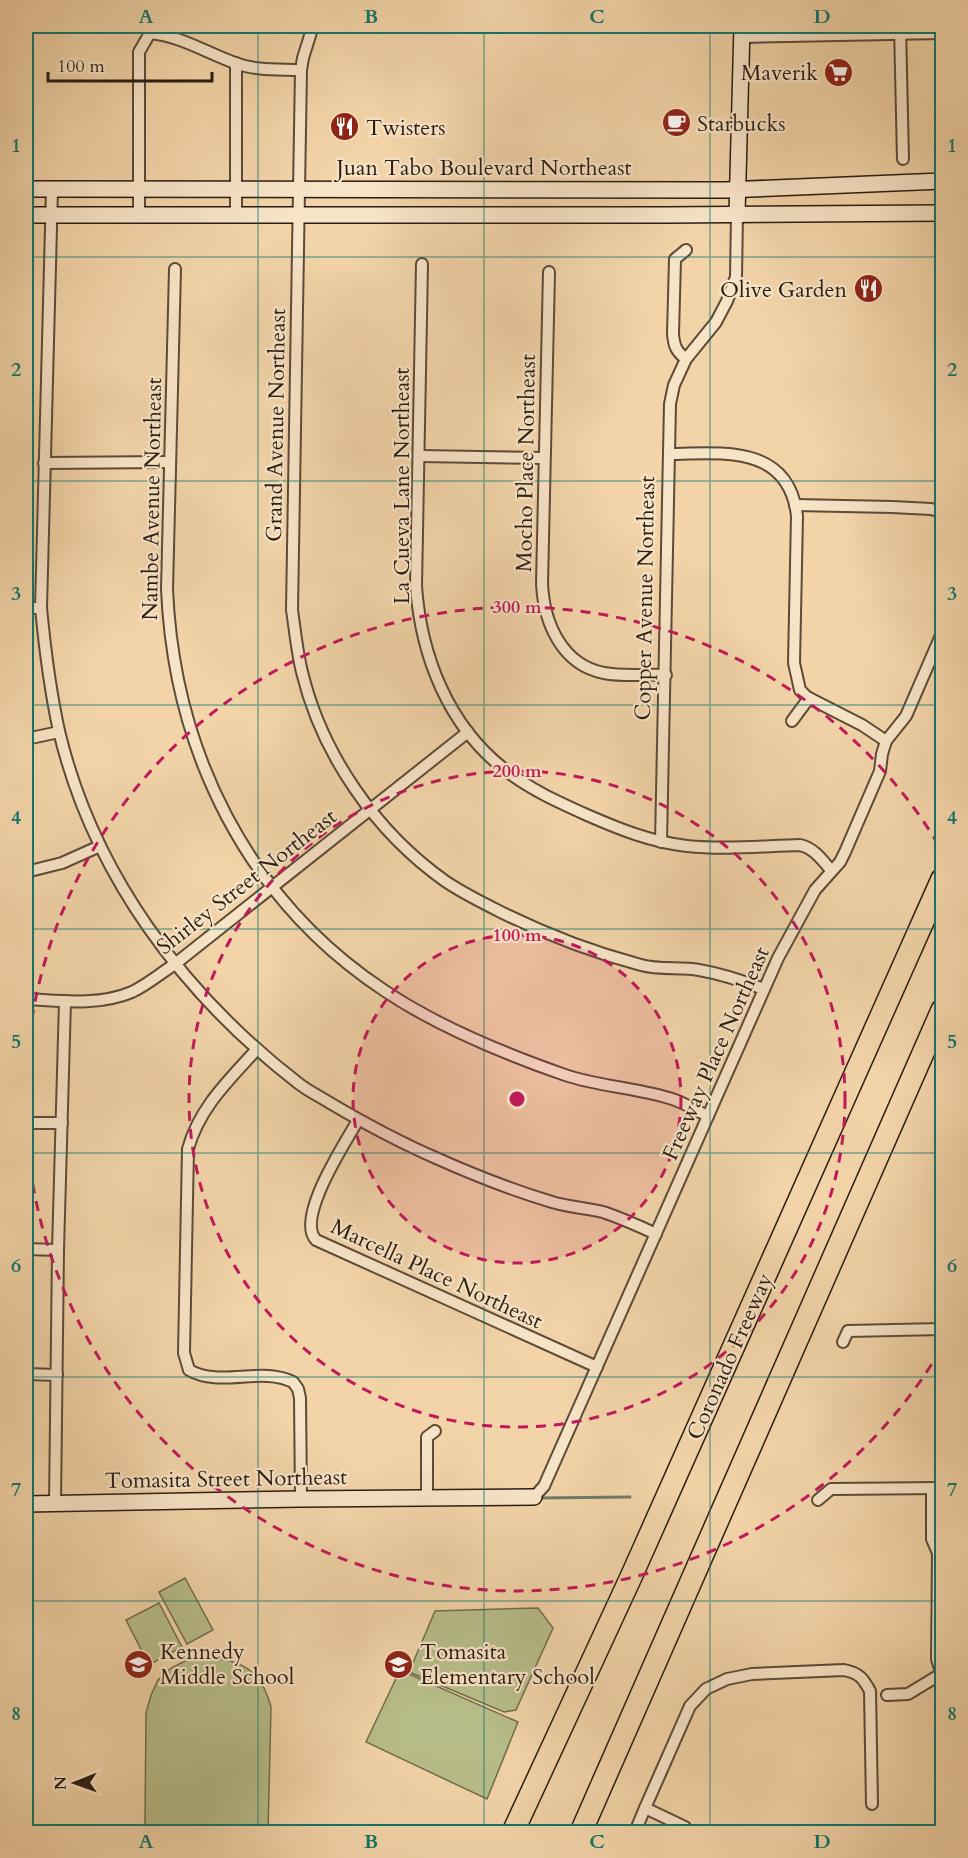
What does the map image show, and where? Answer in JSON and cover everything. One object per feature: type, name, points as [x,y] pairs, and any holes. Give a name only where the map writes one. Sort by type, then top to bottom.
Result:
[{"type":"highway","name":"Coronado Freeway","points":[[513,1833],[636,1566],[942,879]]},
{"type":"highway","points":[[581,1833],[942,1010]]},
{"type":"main road","name":"Copper Avenue Northeast","points":[[737,214],[742,31]]},
{"type":"main road","name":"Juan Tabo Boulevard Northeast","points":[[26,189],[737,189],[942,181]]},
{"type":"main road","points":[[501,189],[501,215]]},
{"type":"main road","points":[[26,215],[942,213]]},
{"type":"main road","name":"Tomasita Street Northeast","points":[[26,1504],[534,1497]]},
{"type":"street","name":"Grand Avenue Northeast","points":[[313,26],[301,70],[292,609],[303,673],[312,704],[326,738],[342,771],[370,808],[414,856],[447,882],[483,903],[583,949],[644,966],[698,970],[735,978],[764,989]]},
{"type":"street","points":[[900,30],[903,159]]},
{"type":"street","points":[[742,31],[900,30],[942,33]]},
{"type":"street","points":[[139,215],[140,52],[150,33],[173,37],[253,68],[301,70]]},
{"type":"street","points":[[236,63],[236,214]]},
{"type":"street","points":[[52,189],[41,608],[47,671],[59,732],[76,787],[116,878],[143,923],[214,1010],[300,1084],[358,1120],[434,1157],[507,1188],[556,1203],[603,1212],[656,1234]]},
{"type":"street","name":"Copper Avenue Northeast","points":[[661,842],[672,394],[686,359],[716,322],[728,301],[736,277],[737,214]]},
{"type":"street","points":[[686,250],[675,259],[673,333],[678,353],[686,359]]},
{"type":"street","name":"La Cueva Lane Northeast","points":[[422,264],[416,586],[424,642],[433,671],[447,700],[468,732],[502,768],[538,792],[643,838],[708,848],[800,845],[815,852],[831,870]]},
{"type":"street","name":"Nambe Avenue Northeast","points":[[175,269],[169,462],[168,617],[173,662],[183,706],[199,757],[222,810],[241,843],[272,886],[306,926],[340,957],[384,990],[418,1011],[448,1026],[566,1075],[675,1100],[708,1116]]},
{"type":"street","name":"Mocho Place Northeast","points":[[549,272],[544,458],[543,601],[546,619],[562,647],[573,658],[594,670],[607,673],[666,675]]},
{"type":"street","points":[[670,454],[735,454],[752,457],[766,464],[789,486],[795,505],[794,663],[800,690],[809,698],[862,724],[886,741]]},
{"type":"street","points":[[420,456],[544,458]]},
{"type":"street","points":[[44,463],[169,462]]},
{"type":"street","points":[[795,505],[892,507],[931,509],[942,512]]},
{"type":"street","points":[[26,608],[41,608]]},
{"type":"street","name":"Freeway Place Northeast","points":[[534,1497],[544,1486],[764,989],[815,890],[840,862],[845,852],[880,771],[886,741],[906,716],[942,633]]},
{"type":"street","points":[[792,720],[809,698]]},
{"type":"street","points":[[26,739],[59,732]]},
{"type":"street","name":"Shirley Street Northeast","points":[[26,999],[105,1000],[143,985],[175,964],[468,732]]},
{"type":"street","points":[[26,872],[62,863],[100,846]]},
{"type":"street","points":[[55,1504],[58,1250],[65,1001]]},
{"type":"street","points":[[257,1049],[207,1106],[193,1130],[188,1149],[184,1353],[189,1370],[203,1376],[275,1376],[293,1382],[300,1398],[301,1499]]},
{"type":"street","name":"Marcella Place Northeast","points":[[358,1120],[320,1188],[311,1224],[313,1237],[597,1367]]},
{"type":"street","points":[[26,1123],[62,1123]]},
{"type":"street","points":[[26,1249],[58,1250]]},
{"type":"street","points":[[843,1342],[848,1331],[942,1329]]},
{"type":"street","points":[[26,1374],[57,1375]]},
{"type":"street","points":[[427,1498],[427,1437],[435,1431]]},
{"type":"street","points":[[818,1500],[831,1489],[937,1488],[932,1539],[940,1549],[937,1659],[942,1675],[908,1694],[887,1695]]},
{"type":"street","points":[[635,1833],[690,1706],[706,1689],[727,1679],[752,1674],[844,1670],[856,1673],[863,1678],[870,1691],[872,1804]]},
{"type":"street","points":[[645,1808],[685,1827]]},
{"type":"green space","points":[[185,1578],[213,1630],[187,1644],[159,1592]]},
{"type":"green space","points":[[159,1603],[182,1647],[149,1665],[126,1620]]},
{"type":"green space","points":[[538,1608],[553,1628],[516,1710],[504,1712],[409,1672],[435,1611]]},
{"type":"green space","points":[[208,1658],[231,1661],[249,1670],[256,1676],[267,1695],[271,1707],[268,1832],[147,1832],[145,1823],[146,1713],[151,1695],[158,1680],[171,1668],[185,1661]]},
{"type":"green space","points":[[400,1670],[518,1722],[487,1799],[366,1742]]},
{"type":"waterway","points":[[539,1498],[630,1497]]},
{"type":"place","name":"Maverik","points":[[839,72]]},
{"type":"place","name":"Starbucks","points":[[676,123]]},
{"type":"place","name":"Twisters","points":[[345,127]]},
{"type":"place","name":"Olive Garden","points":[[868,289]]},
{"type":"place","name":"Kennedy Middle School","points":[[139,1664]]},
{"type":"place","name":"Tomasita Elementary School","points":[[399,1664]]}]
